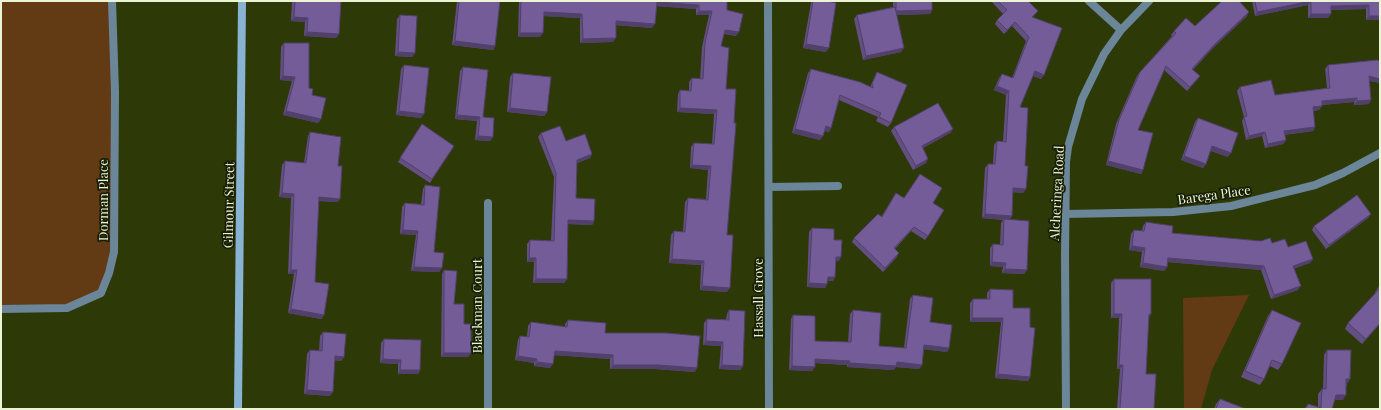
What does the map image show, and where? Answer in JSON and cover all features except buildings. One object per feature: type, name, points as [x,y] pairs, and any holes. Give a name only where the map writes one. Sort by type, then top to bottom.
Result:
[{"type":"main road","name":"Gilmour Street","points":[[238,409],[242,1]]},
{"type":"street","name":"Dorman Place","points":[[1,309],[67,308],[101,293],[109,273],[114,252],[115,92],[112,1]]},
{"type":"street","name":"Hassall Grove","points":[[768,1],[768,409]]},
{"type":"street","points":[[1089,1],[1122,30]]},
{"type":"street","name":"Alcheringa Road","points":[[1066,409],[1066,162],[1068,147],[1082,100],[1104,54],[1122,30],[1149,1]]},
{"type":"street","name":"Barega Place","points":[[1066,214],[1173,212],[1231,206],[1315,185],[1343,174],[1380,154]]},
{"type":"street","points":[[769,187],[838,186]]},
{"type":"street","name":"Blackman Court","points":[[488,203],[488,409]]},
{"type":"shaded area","points":[[1,1],[112,1],[114,252],[101,293],[67,308],[1,309]]},
{"type":"shaded area","points":[[1249,295],[1212,370],[1201,409],[1184,409],[1183,298]]}]
